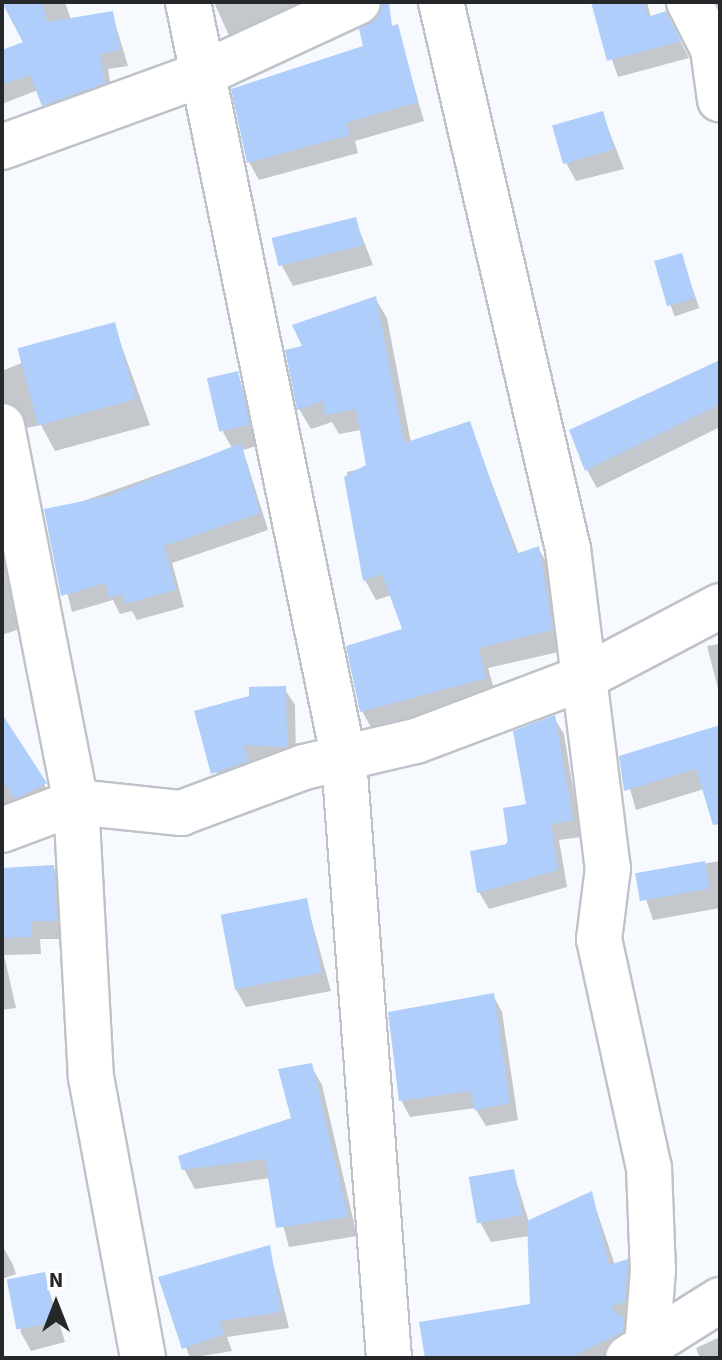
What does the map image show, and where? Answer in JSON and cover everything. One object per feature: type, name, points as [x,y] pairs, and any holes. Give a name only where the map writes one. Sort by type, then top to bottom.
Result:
[{"type":"street","points":[[188,2],[200,75],[344,760],[389,1358]]},
{"type":"street","points":[[2,147],[200,75],[358,2]]},
{"type":"street","points":[[441,2],[551,456],[608,868],[599,939],[649,1168],[653,1270],[639,1356]]},
{"type":"street","points":[[689,2],[713,49],[720,100]]},
{"type":"street","points":[[2,426],[76,802],[91,1077],[143,1358]]},
{"type":"street","points":[[2,830],[76,802],[181,813],[583,678],[720,606]]},
{"type":"street","points":[[639,1356],[720,1300]]},
{"type":"building","points":[[2,2],[42,2],[47,22],[113,11],[120,50],[100,54],[105,83],[42,106],[30,75],[2,85],[2,50],[23,42]]},
{"type":"building","points":[[383,2],[389,2],[392,26],[398,24],[418,102],[346,123],[350,135],[247,163],[231,89],[363,46],[359,29],[378,17]]},
{"type":"building","points":[[591,2],[644,2],[648,17],[666,11],[681,41],[607,61]]},
{"type":"building","points":[[603,111],[614,149],[563,164],[552,126]]},
{"type":"building","points":[[356,217],[363,245],[279,266],[272,238]]},
{"type":"building","points":[[682,253],[695,298],[667,306],[654,261]]},
{"type":"building","points":[[376,296],[404,443],[470,421],[516,554],[539,546],[553,630],[478,648],[487,678],[360,712],[346,646],[402,629],[382,574],[363,581],[344,477],[366,465],[356,409],[325,415],[323,401],[297,410],[285,350],[302,346],[292,325]]},
{"type":"building","points":[[115,322],[136,399],[38,425],[17,348]]},
{"type":"building","points":[[720,360],[720,404],[585,471],[569,430]]},
{"type":"building","points":[[238,371],[250,425],[219,432],[207,378]]},
{"type":"building","points":[[241,443],[260,513],[164,546],[176,590],[125,604],[123,594],[109,598],[105,583],[61,596],[44,509],[109,496]]},
{"type":"building","points":[[286,686],[287,747],[244,745],[248,761],[211,774],[194,711],[249,696],[249,687]]},
{"type":"building","points":[[2,714],[47,783],[15,799],[2,779]]},
{"type":"building","points":[[555,715],[573,820],[551,824],[558,870],[477,893],[470,851],[508,844],[503,808],[526,804],[513,731]]},
{"type":"building","points":[[720,725],[720,824],[713,825],[696,769],[624,791],[619,756]]},
{"type":"building","points":[[705,861],[710,889],[640,901],[635,873]]},
{"type":"building","points":[[54,865],[57,921],[31,921],[32,937],[2,938],[2,868]]},
{"type":"building","points":[[307,898],[322,973],[235,989],[221,915]]},
{"type":"building","points":[[494,993],[510,1103],[474,1110],[471,1091],[399,1101],[388,1012]]},
{"type":"building","points":[[312,1063],[348,1217],[276,1228],[265,1159],[182,1170],[178,1156],[291,1118],[278,1069]]},
{"type":"building","points":[[514,1169],[522,1215],[477,1223],[469,1177]]},
{"type":"building","points":[[592,1191],[609,1265],[628,1259],[625,1301],[610,1308],[624,1318],[623,1332],[569,1358],[425,1358],[419,1322],[530,1304],[527,1221]]},
{"type":"building","points":[[270,1245],[281,1312],[220,1321],[224,1334],[182,1349],[158,1277]]},
{"type":"building","points":[[45,1272],[55,1322],[16,1330],[7,1279]]}]
